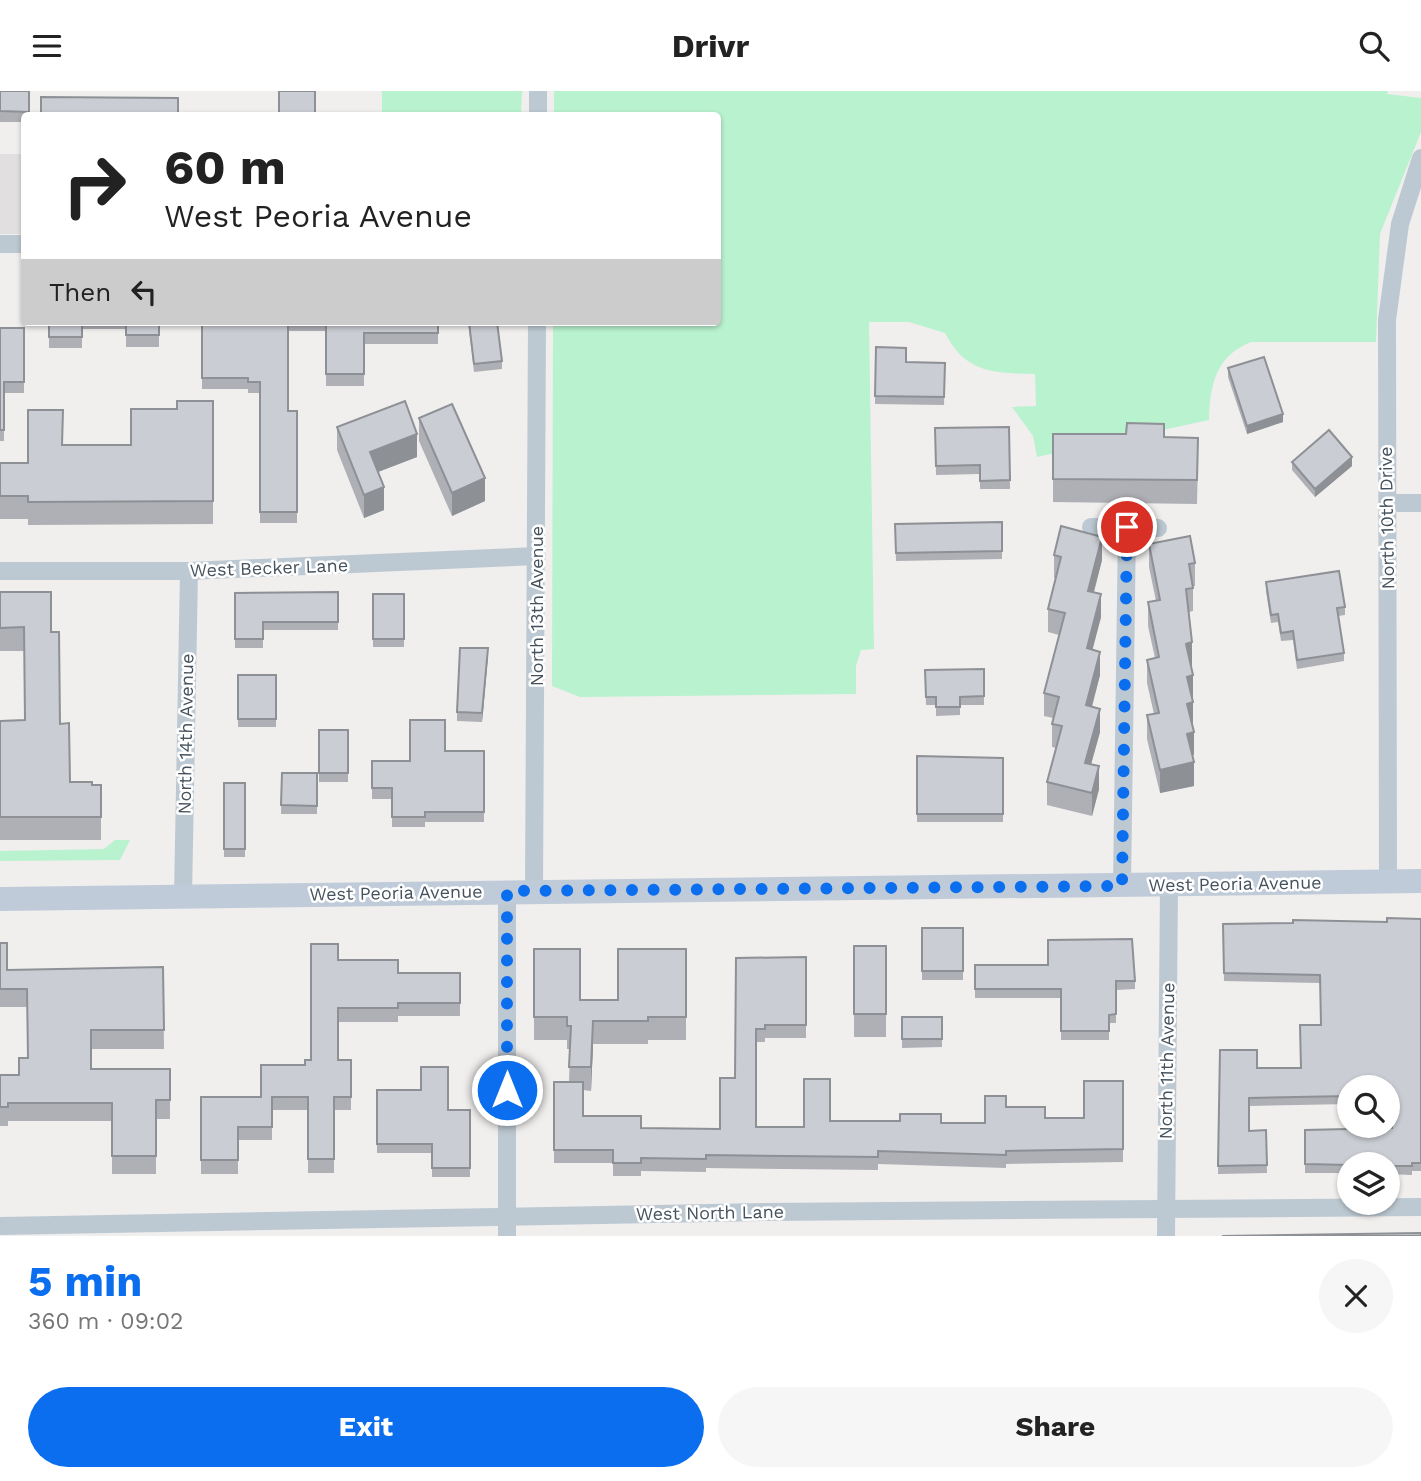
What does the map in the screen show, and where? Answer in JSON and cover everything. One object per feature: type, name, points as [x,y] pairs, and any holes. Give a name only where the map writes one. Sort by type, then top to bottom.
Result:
[{"type":"main road","name":"West Peoria Avenue","points":[[0,899],[1421,881]]},
{"type":"street","points":[[538,91],[538,112]]},
{"type":"street","name":"North 10th Drive","points":[[1388,881],[1388,503],[1385,477],[1387,320],[1399,224],[1415,200],[1421,158]]},
{"type":"street","points":[[0,244],[21,244]]},
{"type":"street","name":"North 13th Avenue","points":[[534,891],[537,326]]},
{"type":"street","points":[[1388,503],[1421,503]]},
{"type":"street","points":[[1091,527],[1158,528]]},
{"type":"street","points":[[1122,886],[1127,527]]},
{"type":"street","name":"West Becker Lane","points":[[0,571],[189,571],[537,556]]},
{"type":"street","name":"North 14th Avenue","points":[[183,897],[189,571]]},
{"type":"street","name":"North 11th Avenue","points":[[1166,1236],[1169,885]]},
{"type":"street","points":[[507,891],[507,1236]]},
{"type":"street","name":"West North Lane","points":[[0,1226],[507,1217],[1421,1207]]},
{"type":"shaded area","points":[[0,154],[21,154],[21,234],[0,234]]},
{"type":"green space","points":[[382,91],[522,91],[521,112],[382,112]]},
{"type":"green space","points":[[554,91],[1388,91],[1387,94],[1421,98],[1421,132],[1380,234],[1376,342],[1251,342],[1230,355],[1217,373],[1211,395],[1209,420],[1037,457],[1033,436],[1012,407],[1036,406],[1035,374],[993,371],[971,363],[953,346],[945,333],[909,322],[869,322],[874,649],[861,650],[856,666],[856,694],[580,697],[552,686],[553,326],[721,326],[721,112],[554,112]]},
{"type":"green space","points":[[115,840],[130,840],[120,860],[0,861],[0,851],[104,849]]},
{"type":"building","points":[[0,91],[29,91],[29,112],[0,111]]},
{"type":"building","points":[[279,91],[315,91],[315,112],[279,112]]},
{"type":"building","points":[[41,97],[178,98],[178,112],[41,112]]},
{"type":"building","points":[[49,326],[82,326],[82,337],[49,337]]},
{"type":"building","points":[[126,326],[159,326],[159,335],[126,335]]},
{"type":"building","points":[[202,326],[288,326],[288,411],[297,411],[297,512],[260,512],[260,382],[248,382],[248,378],[202,378]]},
{"type":"building","points":[[326,326],[438,326],[438,333],[364,333],[364,374],[326,374]]},
{"type":"building","points":[[469,326],[498,326],[502,361],[474,364]]},
{"type":"building","points":[[0,328],[24,328],[24,382],[4,382],[4,430],[0,430]]},
{"type":"building","points":[[876,347],[906,348],[906,362],[945,363],[944,397],[875,396]]},
{"type":"building","points":[[1264,357],[1283,414],[1247,426],[1228,368]]},
{"type":"building","points":[[177,401],[213,401],[213,501],[28,502],[28,496],[0,496],[0,463],[28,463],[28,410],[63,410],[62,445],[131,445],[131,409],[177,409]]},
{"type":"building","points":[[405,401],[417,434],[370,452],[384,487],[364,495],[337,427]]},
{"type":"building","points":[[452,404],[485,478],[452,493],[419,418]]},
{"type":"building","points":[[1127,423],[1164,424],[1164,437],[1198,438],[1197,480],[1053,479],[1053,434],[1126,434]]},
{"type":"building","points":[[1009,427],[1010,480],[980,481],[980,465],[936,466],[935,428]]},
{"type":"building","points":[[1329,430],[1352,457],[1315,489],[1292,462]]},
{"type":"building","points":[[1002,522],[1002,551],[896,553],[895,524]]},
{"type":"building","points":[[1061,526],[1102,537],[1088,591],[1101,594],[1087,648],[1100,652],[1086,705],[1100,709],[1085,763],[1099,766],[1092,793],[1047,782],[1062,726],[1052,724],[1059,697],[1044,693],[1065,613],[1048,609],[1061,557],[1054,555]]},
{"type":"building","points":[[1190,536],[1195,563],[1189,564],[1193,588],[1186,589],[1192,642],[1186,644],[1193,675],[1187,677],[1193,702],[1187,704],[1194,732],[1187,734],[1194,762],[1160,770],[1147,715],[1159,713],[1147,660],[1159,657],[1148,602],[1160,600],[1149,544]]},
{"type":"building","points":[[1339,571],[1345,607],[1337,608],[1344,653],[1297,660],[1293,631],[1281,633],[1278,614],[1271,615],[1266,582]]},
{"type":"building","points":[[0,592],[51,592],[51,632],[59,632],[60,724],[69,723],[70,782],[92,782],[92,785],[101,785],[101,817],[0,817],[0,721],[25,720],[24,627],[0,628]]},
{"type":"building","points":[[338,592],[338,622],[263,622],[263,639],[235,639],[235,593]]},
{"type":"building","points":[[373,594],[404,594],[404,639],[373,639]]},
{"type":"building","points":[[460,648],[488,648],[482,713],[457,712]]},
{"type":"building","points":[[984,669],[984,696],[960,697],[960,707],[936,707],[936,697],[926,697],[925,670]]},
{"type":"building","points":[[238,675],[276,675],[276,719],[238,719]]},
{"type":"building","points":[[410,720],[445,720],[445,751],[484,751],[484,812],[425,812],[425,817],[392,817],[392,788],[372,788],[372,761],[410,761]]},
{"type":"building","points":[[319,730],[348,730],[348,773],[319,773]]},
{"type":"building","points":[[917,756],[1003,758],[1003,814],[917,814]]},
{"type":"building","points":[[282,773],[317,773],[317,806],[281,805]]},
{"type":"building","points":[[224,783],[245,783],[245,849],[224,849]]},
{"type":"building","points":[[1387,918],[1421,919],[1421,1163],[1400,1166],[1400,1152],[1337,1152],[1337,1165],[1305,1164],[1305,1130],[1337,1129],[1337,1138],[1400,1138],[1400,1075],[1337,1075],[1337,1096],[1249,1098],[1249,1131],[1266,1130],[1267,1165],[1218,1166],[1220,1050],[1257,1050],[1257,1068],[1301,1068],[1300,1025],[1321,1025],[1320,975],[1224,973],[1223,924],[1293,923],[1293,920],[1387,922]]},
{"type":"building","points":[[922,928],[963,928],[963,971],[922,971]]},
{"type":"building","points":[[1132,939],[1135,981],[1116,981],[1116,1014],[1109,1015],[1109,1031],[1061,1031],[1061,989],[975,989],[975,965],[1048,965],[1048,940]]},
{"type":"building","points":[[0,943],[7,943],[7,970],[163,967],[164,1030],[91,1030],[91,1069],[170,1069],[170,1100],[156,1100],[156,1156],[112,1156],[112,1103],[8,1103],[8,1107],[0,1107],[0,1075],[19,1075],[19,1058],[28,1058],[27,989],[0,989]]},
{"type":"building","points":[[311,944],[338,944],[338,960],[398,960],[398,973],[460,973],[460,1003],[398,1003],[398,1008],[338,1008],[338,1060],[351,1060],[351,1097],[334,1097],[334,1159],[308,1159],[308,1097],[272,1097],[272,1127],[238,1127],[238,1160],[201,1160],[201,1097],[261,1097],[261,1065],[305,1065],[305,1060],[311,1060]]},
{"type":"building","points":[[854,946],[886,946],[886,1014],[854,1014]]},
{"type":"building","points":[[534,949],[580,949],[580,1000],[618,1000],[618,949],[686,949],[686,1017],[648,1017],[648,1021],[593,1021],[591,1067],[569,1067],[571,1026],[567,1026],[567,1017],[534,1017]]},
{"type":"building","points":[[806,957],[806,1025],[765,1025],[765,1029],[756,1029],[756,1127],[804,1127],[804,1079],[830,1079],[830,1121],[900,1121],[900,1114],[941,1114],[941,1123],[985,1123],[985,1096],[1006,1096],[1006,1107],[1045,1107],[1045,1118],[1084,1118],[1084,1081],[1123,1081],[1123,1149],[1006,1151],[1006,1155],[878,1151],[878,1157],[706,1155],[706,1159],[641,1158],[641,1163],[613,1163],[613,1150],[554,1150],[554,1082],[583,1082],[583,1116],[641,1116],[641,1128],[720,1129],[720,1078],[735,1078],[736,958]]},
{"type":"building","points":[[902,1017],[942,1017],[942,1039],[902,1039]]},
{"type":"building","points":[[421,1067],[448,1067],[448,1110],[470,1110],[470,1168],[432,1168],[432,1144],[377,1144],[377,1090],[421,1090]]},
{"type":"building","points":[[1421,1233],[1421,1236],[1222,1236]]},
{"type":"route","points":[[507,1090],[507,891],[1122,886],[1127,527]]}]
